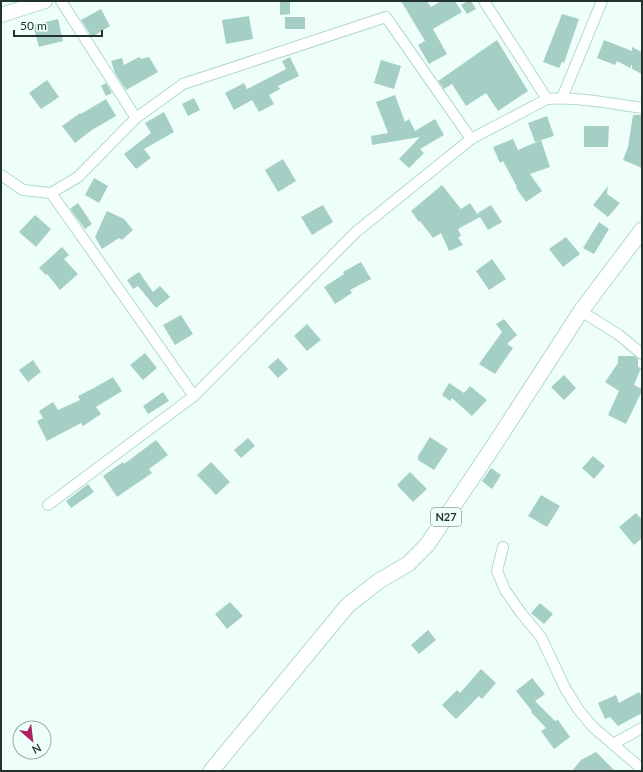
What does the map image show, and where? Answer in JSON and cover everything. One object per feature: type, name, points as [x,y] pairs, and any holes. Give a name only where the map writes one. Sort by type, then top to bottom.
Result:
[{"type":"main road","name":"N27","points":[[211,771],[348,605],[379,581],[408,564],[427,545],[491,450],[581,311],[641,233]]},
{"type":"street","points":[[1,15],[45,1]]},
{"type":"street","points":[[61,1],[136,118]]},
{"type":"street","points":[[484,1],[547,99]]},
{"type":"street","points":[[562,98],[602,1]]},
{"type":"street","points":[[1,175],[23,190],[51,193],[78,177],[136,118],[183,84],[386,17],[471,139]]},
{"type":"street","points":[[48,505],[194,396],[356,232],[471,139],[547,99],[562,98],[642,108]]},
{"type":"street","points":[[51,193],[194,396]]},
{"type":"street","points":[[581,311],[619,335],[642,354]]},
{"type":"street","points":[[502,547],[497,571],[505,590],[521,613],[541,637],[565,688],[578,709],[593,727],[642,769]]},
{"type":"street","points":[[613,744],[642,728]]},
{"type":"building","points":[[280,1],[290,1],[290,14],[280,15]]},
{"type":"building","points":[[401,1],[427,1],[431,7],[441,1],[455,1],[462,12],[433,29],[447,54],[429,64],[418,45],[425,41]]},
{"type":"building","points":[[471,1],[476,9],[467,14],[461,5]]},
{"type":"building","points":[[101,9],[110,26],[92,37],[81,20]]},
{"type":"building","points":[[562,14],[579,19],[564,63],[562,62],[559,68],[543,62]]},
{"type":"building","points":[[249,16],[253,39],[226,44],[222,20]]},
{"type":"building","points":[[285,17],[305,17],[305,29],[285,29]]},
{"type":"building","points":[[58,19],[63,41],[39,47],[33,25]]},
{"type":"building","points":[[497,40],[528,91],[498,111],[486,93],[466,106],[452,84],[444,89],[438,81]]},
{"type":"building","points":[[604,40],[632,51],[632,47],[642,52],[642,74],[632,69],[632,64],[630,68],[617,61],[615,65],[597,58]]},
{"type":"building","points":[[139,57],[141,59],[149,57],[158,72],[126,90],[115,73],[111,61],[122,58],[124,65]]},
{"type":"building","points":[[290,57],[299,76],[278,86],[280,89],[269,95],[274,104],[259,112],[252,100],[234,110],[225,93],[244,83],[247,89],[286,69],[282,61]]},
{"type":"building","points":[[381,60],[401,66],[394,89],[374,83]]},
{"type":"building","points":[[47,80],[59,97],[41,109],[29,93]]},
{"type":"building","points":[[106,83],[112,93],[106,96],[101,86]]},
{"type":"building","points":[[395,95],[405,122],[409,119],[415,131],[435,119],[444,135],[420,149],[424,153],[409,168],[399,159],[420,137],[372,145],[371,136],[388,133],[376,102]]},
{"type":"building","points":[[194,98],[200,110],[188,116],[182,104]]},
{"type":"building","points":[[106,99],[116,116],[92,130],[75,143],[62,126],[80,113],[81,114]]},
{"type":"building","points":[[164,112],[174,132],[144,149],[151,158],[136,169],[124,154],[151,133],[145,123]]},
{"type":"building","points":[[633,115],[642,115],[642,168],[623,160],[628,147]]},
{"type":"building","points":[[547,116],[554,136],[535,142],[528,123]]},
{"type":"building","points":[[584,126],[609,126],[608,147],[584,147]]},
{"type":"building","points":[[513,139],[518,150],[541,140],[550,167],[530,174],[542,191],[526,202],[516,188],[517,187],[503,161],[500,163],[493,147]]},
{"type":"building","points":[[283,159],[296,181],[278,192],[265,170]]},
{"type":"building","points":[[94,178],[108,186],[99,203],[85,195]]},
{"type":"building","points":[[442,185],[461,209],[470,203],[478,215],[478,213],[491,205],[502,222],[488,230],[480,217],[458,229],[461,236],[458,237],[463,245],[449,251],[441,233],[433,238],[411,211]]},
{"type":"building","points":[[608,186],[607,194],[620,203],[608,217],[593,205]]},
{"type":"building","points":[[78,203],[92,224],[85,229],[70,209]]},
{"type":"building","points":[[323,205],[333,222],[312,235],[301,217]]},
{"type":"building","points":[[107,211],[124,219],[133,230],[122,240],[119,238],[102,249],[95,237]]},
{"type":"building","points":[[35,215],[51,229],[36,247],[19,232]]},
{"type":"building","points":[[599,222],[609,229],[594,254],[583,248]]},
{"type":"building","points":[[566,237],[580,254],[563,267],[549,249]]},
{"type":"building","points":[[62,247],[69,255],[64,259],[78,274],[60,290],[47,274],[46,275],[39,268]]},
{"type":"building","points":[[492,259],[506,279],[489,290],[476,271]]},
{"type":"building","points":[[361,262],[371,279],[350,290],[352,293],[335,304],[324,287],[344,274],[343,272]]},
{"type":"building","points":[[139,272],[153,292],[160,286],[170,297],[156,308],[138,286],[133,289],[127,280]]},
{"type":"building","points":[[181,315],[193,334],[175,345],[163,325]]},
{"type":"building","points":[[504,319],[517,335],[507,344],[513,348],[495,374],[479,364],[502,332],[496,324]]},
{"type":"building","points":[[307,324],[321,340],[307,351],[294,336]]},
{"type":"building","points":[[145,353],[157,368],[143,380],[130,365]]},
{"type":"building","points":[[618,356],[635,356],[638,359],[638,367],[641,368],[634,385],[642,389],[642,391],[626,424],[608,415],[619,391],[605,382],[618,363]]},
{"type":"building","points":[[278,358],[288,369],[278,378],[268,367]]},
{"type":"building","points":[[33,360],[41,372],[28,382],[19,370]]},
{"type":"building","points":[[564,375],[576,388],[564,400],[551,387]]},
{"type":"building","points":[[113,377],[122,391],[96,407],[101,414],[83,426],[81,423],[47,441],[37,421],[43,418],[39,411],[53,402],[58,410],[80,400],[78,396]]},
{"type":"building","points":[[449,383],[464,393],[470,386],[487,400],[472,416],[452,398],[450,401],[442,395]]},
{"type":"building","points":[[163,392],[169,401],[148,414],[143,406]]},
{"type":"building","points":[[430,437],[448,449],[434,470],[418,460],[418,456]]},
{"type":"building","points":[[248,438],[255,446],[241,458],[234,450]]},
{"type":"building","points":[[156,440],[168,455],[149,469],[152,473],[117,497],[103,476],[123,462],[124,464]]},
{"type":"building","points":[[593,456],[605,466],[594,479],[582,468]]},
{"type":"building","points":[[211,462],[230,482],[216,495],[197,475]]},
{"type":"building","points":[[491,468],[501,475],[492,489],[482,481]]},
{"type":"building","points":[[410,472],[427,489],[413,502],[397,485]]},
{"type":"building","points":[[88,484],[94,492],[71,508],[66,501]]},
{"type":"building","points":[[541,495],[560,506],[547,527],[528,516]]},
{"type":"building","points":[[636,513],[642,520],[642,538],[634,545],[619,527]]},
{"type":"building","points":[[230,602],[243,616],[227,629],[215,614]]},
{"type":"building","points":[[540,603],[553,614],[544,624],[531,613]]},
{"type":"building","points":[[428,630],[436,640],[419,654],[411,645]]},
{"type":"building","points":[[481,669],[496,683],[482,699],[479,696],[456,719],[442,705],[457,690],[460,693]]},
{"type":"building","points":[[532,678],[545,694],[535,701],[555,721],[558,720],[570,737],[554,749],[541,731],[546,728],[531,712],[532,711],[516,691]]},
{"type":"building","points":[[639,692],[642,697],[642,713],[618,726],[610,717],[605,719],[598,703],[616,695],[619,703]]},
{"type":"building","points":[[596,752],[615,771],[572,771],[581,760]]}]
